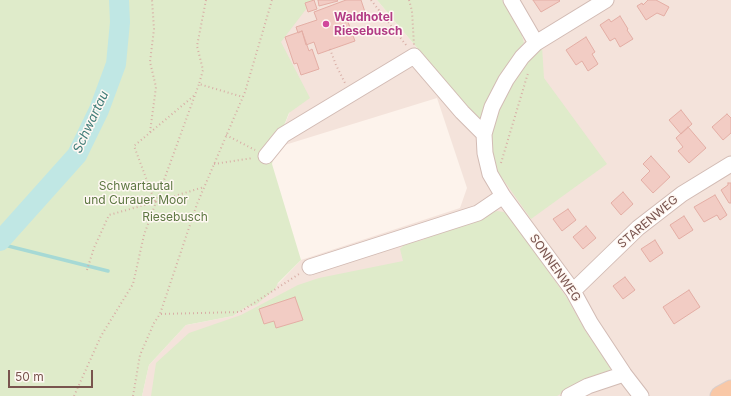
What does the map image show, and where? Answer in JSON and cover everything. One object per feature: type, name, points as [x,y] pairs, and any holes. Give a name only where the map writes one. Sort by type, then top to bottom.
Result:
[{"type":"main road","points":[[720,396],[731,390]]},
{"type":"street","points":[[511,0],[536,43]]},
{"type":"street","name":"SONNENWEG","points":[[606,0],[536,43],[522,57],[506,80],[492,106],[484,134],[487,166],[494,182],[573,291],[591,324],[624,374],[641,396]]},
{"type":"street","points":[[266,156],[283,135],[414,56],[462,112],[484,134]]},
{"type":"street","name":"STARENWEG","points":[[573,291],[638,228],[682,194],[731,164]]},
{"type":"street","points":[[310,267],[478,213],[503,196]]},
{"type":"street","points":[[569,396],[588,386],[624,374]]},
{"type":"path","points":[[150,133],[156,87],[150,62],[154,30],[152,0]]},
{"type":"path","points":[[74,396],[101,336],[133,284],[144,235],[155,202],[197,94],[203,70],[197,46],[206,0]]},
{"type":"path","points":[[133,396],[140,355],[154,323],[160,314],[197,204],[243,97],[272,0]]},
{"type":"path","points":[[371,0],[414,56]]},
{"type":"path","points":[[409,0],[412,11],[414,56]]},
{"type":"path","points":[[330,49],[341,77],[351,94]]},
{"type":"path","points":[[494,182],[497,177],[528,73]]},
{"type":"path","points":[[199,84],[243,97]]},
{"type":"path","points":[[155,202],[134,146],[197,94]]},
{"type":"path","points":[[226,135],[266,156]]},
{"type":"path","points":[[214,164],[266,156]]},
{"type":"path","points":[[87,270],[94,248],[110,216],[204,187]]},
{"type":"path","points":[[160,314],[240,312],[310,267]]},
{"type":"shaded area","points":[[305,0],[377,0],[479,122],[516,53],[524,43],[522,35],[502,0],[731,0],[731,396],[142,396],[149,365],[186,325],[233,316],[279,283],[301,260],[460,208],[467,188],[437,98],[275,148],[291,109],[278,42]]},
{"type":"green space","name":"Riesebusch","points":[[0,0],[313,0],[281,42],[310,98],[289,113],[275,148],[272,164],[301,260],[278,283],[275,289],[256,305],[246,307],[233,316],[186,325],[149,365],[142,396],[0,396]]},
{"type":"green space","points":[[377,0],[502,0],[522,35],[524,43],[516,53],[479,122]]},
{"type":"green space","points":[[542,46],[544,78],[607,164],[531,219],[500,175],[494,173],[488,134],[496,109],[526,60]]},
{"type":"green space","points":[[497,211],[504,212],[510,217],[567,298],[586,332],[611,366],[610,371],[584,381],[557,396],[151,396],[156,363],[189,333],[241,315],[298,285],[319,278],[403,261],[400,249],[405,244],[423,240],[440,230]]},
{"type":"building","points":[[314,0],[317,9],[308,12],[305,3]]},
{"type":"building","points":[[318,0],[337,0],[338,1],[319,6]]},
{"type":"building","name":"Waldhotel Riesebusch","points":[[346,0],[361,0],[366,15],[348,22],[355,41],[318,54],[314,42],[306,45],[302,31],[298,33],[296,27],[317,20],[314,12]]},
{"type":"building","points":[[533,0],[559,0],[560,1],[541,12]]},
{"type":"building","points":[[648,0],[656,0],[669,7],[664,16],[657,13],[646,20],[637,6],[642,3],[643,5]]},
{"type":"building","points":[[620,16],[633,39],[620,47],[615,38],[610,41],[600,25],[609,19],[611,22]]},
{"type":"building","points":[[302,31],[309,51],[312,49],[319,69],[301,75],[297,63],[294,64],[285,37]]},
{"type":"building","points":[[586,37],[595,52],[592,54],[598,64],[588,71],[582,61],[576,65],[566,50]]},
{"type":"building","points":[[681,110],[692,124],[681,134],[669,120]]},
{"type":"building","points":[[727,114],[731,118],[731,133],[723,140],[712,127]]},
{"type":"building","points":[[688,127],[706,148],[689,163],[678,151],[683,147],[676,138]]},
{"type":"building","points":[[651,156],[670,177],[653,193],[641,180],[650,171],[643,164]]},
{"type":"building","points":[[728,183],[731,183],[731,203],[729,203],[721,190],[728,185]]},
{"type":"building","points":[[623,192],[633,204],[621,215],[611,203]]},
{"type":"building","points":[[715,195],[727,215],[720,220],[717,215],[704,222],[694,207]]},
{"type":"building","points":[[568,209],[576,220],[562,231],[553,219]]},
{"type":"building","points":[[684,216],[693,230],[679,239],[670,225]]},
{"type":"building","points":[[586,226],[596,238],[583,249],[573,237]]},
{"type":"building","points":[[655,240],[663,253],[650,262],[641,249]]},
{"type":"building","points":[[625,277],[635,290],[623,299],[613,286]]},
{"type":"building","points":[[689,290],[700,307],[674,324],[663,307]]},
{"type":"building","points":[[295,297],[303,320],[276,328],[274,321],[264,324],[259,309]]},
{"type":"waterway","name":"Schwartau","points":[[0,241],[77,155],[99,110],[116,64],[120,22],[119,0]]},
{"type":"waterway","points":[[0,244],[108,271]]},
{"type":"place","name":"Waldhotel Riesebusch","points":[[326,24]]},
{"type":"park label","name":"Schwartautal und Curauer Moor","points":[[136,193]]}]
